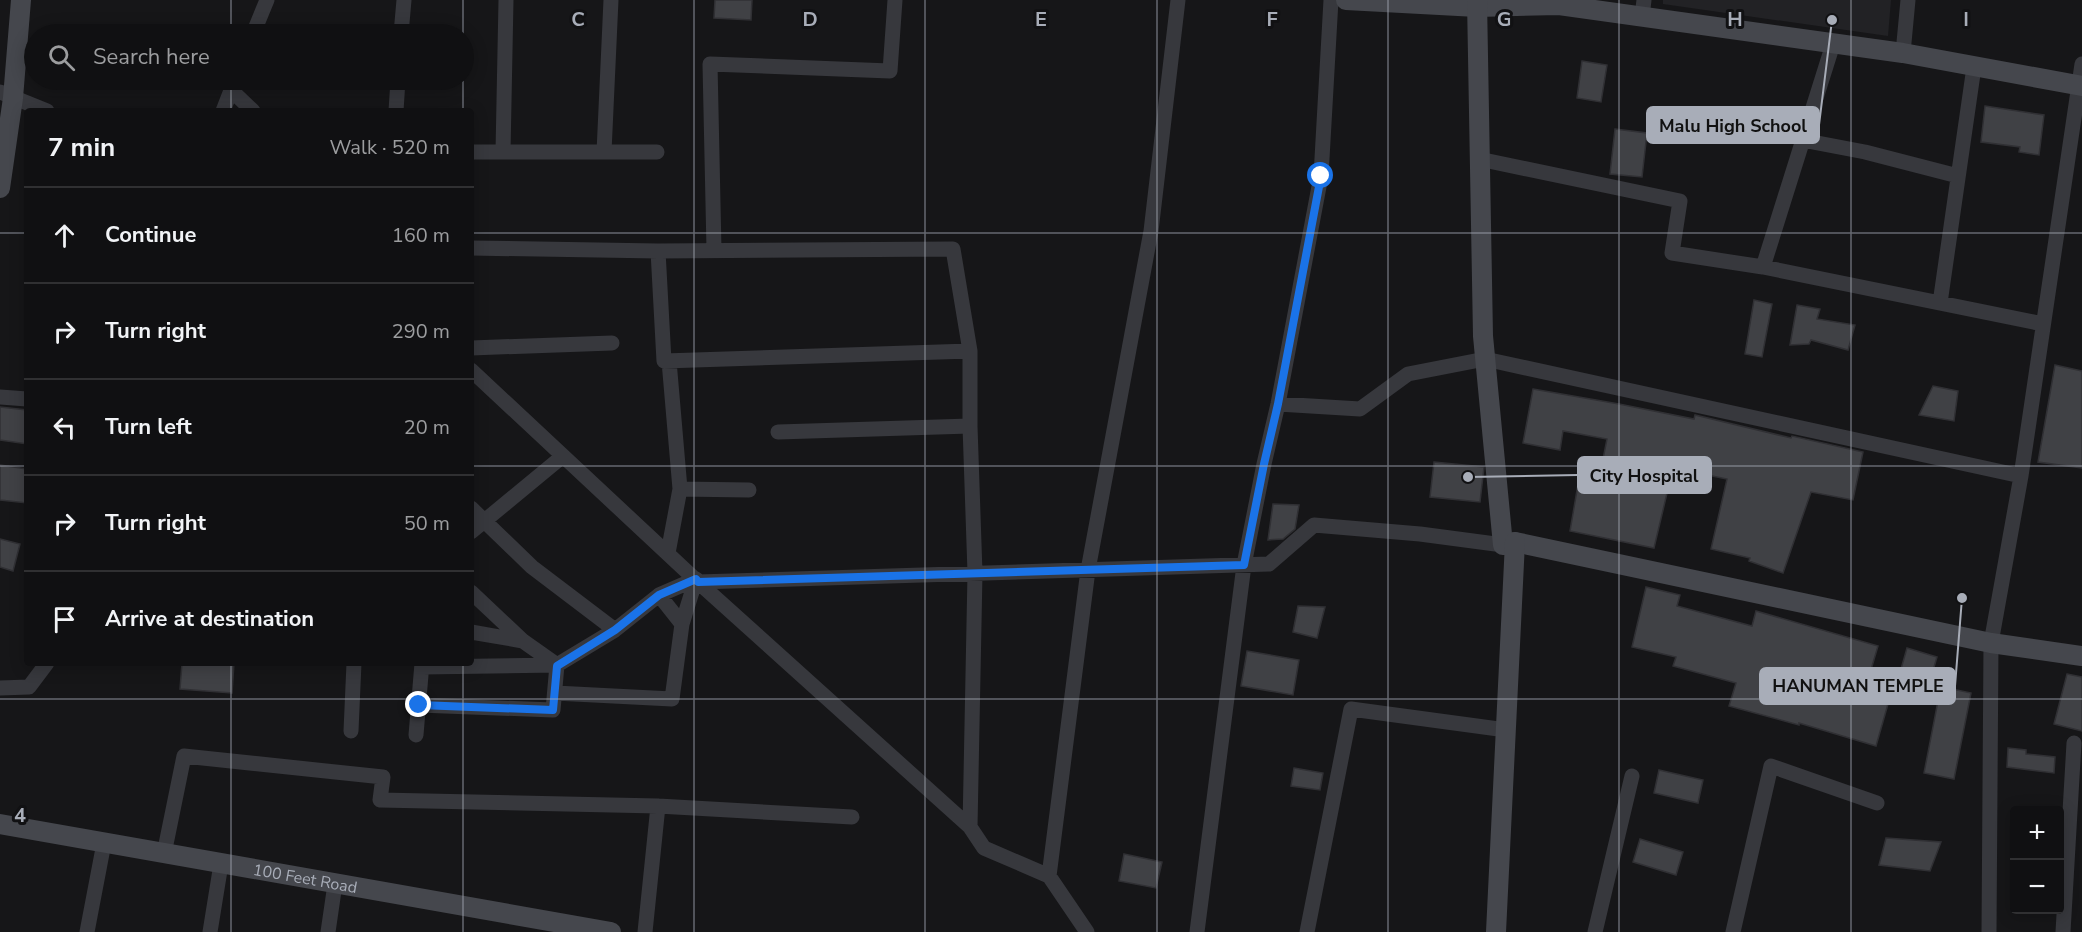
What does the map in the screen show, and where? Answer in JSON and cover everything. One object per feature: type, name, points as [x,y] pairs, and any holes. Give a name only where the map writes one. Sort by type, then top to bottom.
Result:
[{"type":"street","points":[[0,188],[6,95],[21,0]]},
{"type":"street","points":[[257,24],[267,0]]},
{"type":"street","points":[[402,24],[404,0]]},
{"type":"street","points":[[503,152],[506,0]]},
{"type":"street","points":[[604,152],[611,0]]},
{"type":"street","points":[[714,250],[710,64],[890,71],[895,0]]},
{"type":"street","points":[[1049,876],[1088,570],[1151,231],[1178,0]]},
{"type":"street","points":[[1197,932],[1244,565],[1278,404],[1321,176],[1331,0]]},
{"type":"street","points":[[1346,0],[1643,8],[1833,44],[1903,53],[2080,86]]},
{"type":"street","points":[[1903,53],[1908,0]]},
{"type":"street","points":[[1477,4],[1483,336],[1509,543],[1506,730],[1496,932]]},
{"type":"street","points":[[1763,267],[1833,44]]},
{"type":"street","points":[[1989,932],[1990,642],[2021,476],[2082,64]]},
{"type":"street","points":[[1940,303],[1974,67]]},
{"type":"street","points":[[224,108],[231,90]]},
{"type":"street","points":[[237,90],[251,108]]},
{"type":"street","points":[[396,108],[397,90]]},
{"type":"street","points":[[6,95],[39,108]]},
{"type":"street","points":[[1802,140],[1865,152],[1958,176]]},
{"type":"street","points":[[474,152],[657,152]]},
{"type":"street","points":[[1479,159],[1680,201],[1672,253],[1763,267],[2043,324]]},
{"type":"street","points":[[474,248],[953,249],[970,351],[975,573],[970,827]]},
{"type":"street","points":[[658,250],[664,361],[970,351]]},
{"type":"street","points":[[474,348],[612,343]]},
{"type":"street","points":[[1278,404],[1360,408],[1408,374],[1485,359],[2021,476]]},
{"type":"street","points":[[668,553],[680,489],[669,361]]},
{"type":"street","points":[[474,373],[697,580],[970,827],[984,848],[1049,876],[1087,932]]},
{"type":"street","points":[[0,396],[24,399]]},
{"type":"street","points":[[778,432],[970,426]]},
{"type":"street","points":[[474,530],[564,456]]},
{"type":"street","points":[[680,489],[750,490]]},
{"type":"street","points":[[474,512],[532,567],[615,630]]},
{"type":"street","points":[[474,665],[557,666],[615,630],[659,595],[697,580],[1269,564],[1314,525],[1509,543],[1990,642],[2082,656]]},
{"type":"street","points":[[555,693],[672,699],[682,624],[697,580]]},
{"type":"street","points":[[474,595],[523,641],[557,666]]},
{"type":"street","points":[[659,595],[682,624]]},
{"type":"street","points":[[474,633],[523,641]]},
{"type":"street","points":[[0,688],[29,687],[45,666]]},
{"type":"street","points":[[351,731],[354,666]]},
{"type":"street","points":[[416,735],[422,666]]},
{"type":"street","points":[[419,705],[553,710],[557,666]]},
{"type":"street","points":[[1307,932],[1351,709],[1506,730]]},
{"type":"street","points":[[2062,932],[2074,743]]},
{"type":"street","points":[[164,854],[184,756],[384,777],[380,800],[658,806],[852,817]]},
{"type":"street","points":[[1733,932],[1771,766],[1877,803]]},
{"type":"street","points":[[1595,932],[1632,776]]},
{"type":"street","points":[[645,932],[658,806]]},
{"type":"street","name":"100 Feet Road","points":[[0,824],[612,932]]},
{"type":"street","points":[[87,932],[104,843]]},
{"type":"street","points":[[210,932],[221,864]]},
{"type":"street","points":[[328,932],[334,884]]},
{"type":"shaded area","points":[[1663,0],[1891,0],[1888,36],[1663,4]]},
{"type":"building","points":[[715,0],[752,0],[751,20],[714,18]]},
{"type":"building","points":[[1582,61],[1607,65],[1601,102],[1577,98]]},
{"type":"building","points":[[1985,106],[2044,115],[2039,155],[2019,152],[2020,147],[1981,142]]},
{"type":"building","points":[[1615,129],[1647,133],[1642,177],[1610,174]]},
{"type":"building","points":[[1754,300],[1772,304],[1762,357],[1745,354]]},
{"type":"building","points":[[1797,305],[1820,309],[1817,319],[1855,325],[1848,350],[1811,340],[1809,344],[1790,345]]},
{"type":"building","points":[[2055,365],[2082,371],[2082,468],[2038,462]]},
{"type":"building","points":[[1933,386],[1958,391],[1954,421],[1919,415]]},
{"type":"building","points":[[1533,389],[1694,419],[1695,415],[1791,438],[1792,436],[1863,452],[1853,500],[1811,492],[1783,573],[1749,561],[1750,558],[1711,549],[1727,479],[1673,468],[1654,548],[1570,531],[1582,461],[1602,464],[1607,439],[1563,431],[1560,450],[1523,443]]},
{"type":"building","points":[[0,407],[24,410],[24,444],[0,440]]},
{"type":"building","points":[[1434,462],[1484,467],[1480,502],[1430,497]]},
{"type":"building","points":[[0,465],[24,469],[24,503],[0,500]]},
{"type":"building","points":[[1273,504],[1299,505],[1295,529],[1283,539],[1268,540]]},
{"type":"building","points":[[0,539],[20,544],[13,571],[0,567]]},
{"type":"building","points":[[1646,587],[1680,595],[1677,606],[1752,626],[1756,611],[1878,646],[1865,690],[1890,697],[1876,746],[1799,723],[1799,725],[1729,706],[1736,683],[1673,666],[1676,657],[1632,647]]},
{"type":"building","points":[[1298,606],[1325,607],[1317,638],[1293,632]]},
{"type":"building","points":[[1907,648],[1937,657],[1929,684],[1971,693],[1954,779],[1924,773],[1938,701],[1895,690]]},
{"type":"building","points":[[1247,651],[1299,660],[1293,695],[1241,686]]},
{"type":"building","points":[[182,666],[234,666],[232,693],[180,689]]},
{"type":"building","points":[[2067,674],[2082,677],[2082,731],[2054,724]]},
{"type":"building","points":[[2008,748],[2026,750],[2026,754],[2055,757],[2054,773],[2007,767]]},
{"type":"building","points":[[1294,768],[1323,773],[1320,790],[1291,786]]},
{"type":"building","points":[[1659,770],[1703,780],[1698,803],[1654,793]]},
{"type":"building","points":[[1886,838],[1941,842],[1930,871],[1879,865]]},
{"type":"building","points":[[1640,839],[1683,852],[1676,875],[1633,862]]},
{"type":"building","points":[[1124,854],[1162,862],[1156,888],[1119,881]]},
{"type":"place","name":"Malu High School","points":[[1832,20]]},
{"type":"place","name":"City Hospital","points":[[1468,477]]},
{"type":"place","name":"HANUMAN TEMPLE","points":[[1962,598]]},
{"type":"route","points":[[419,705],[553,710],[557,666],[615,630],[659,595],[696,579],[698,582],[1244,565],[1278,404],[1321,176]]}]
